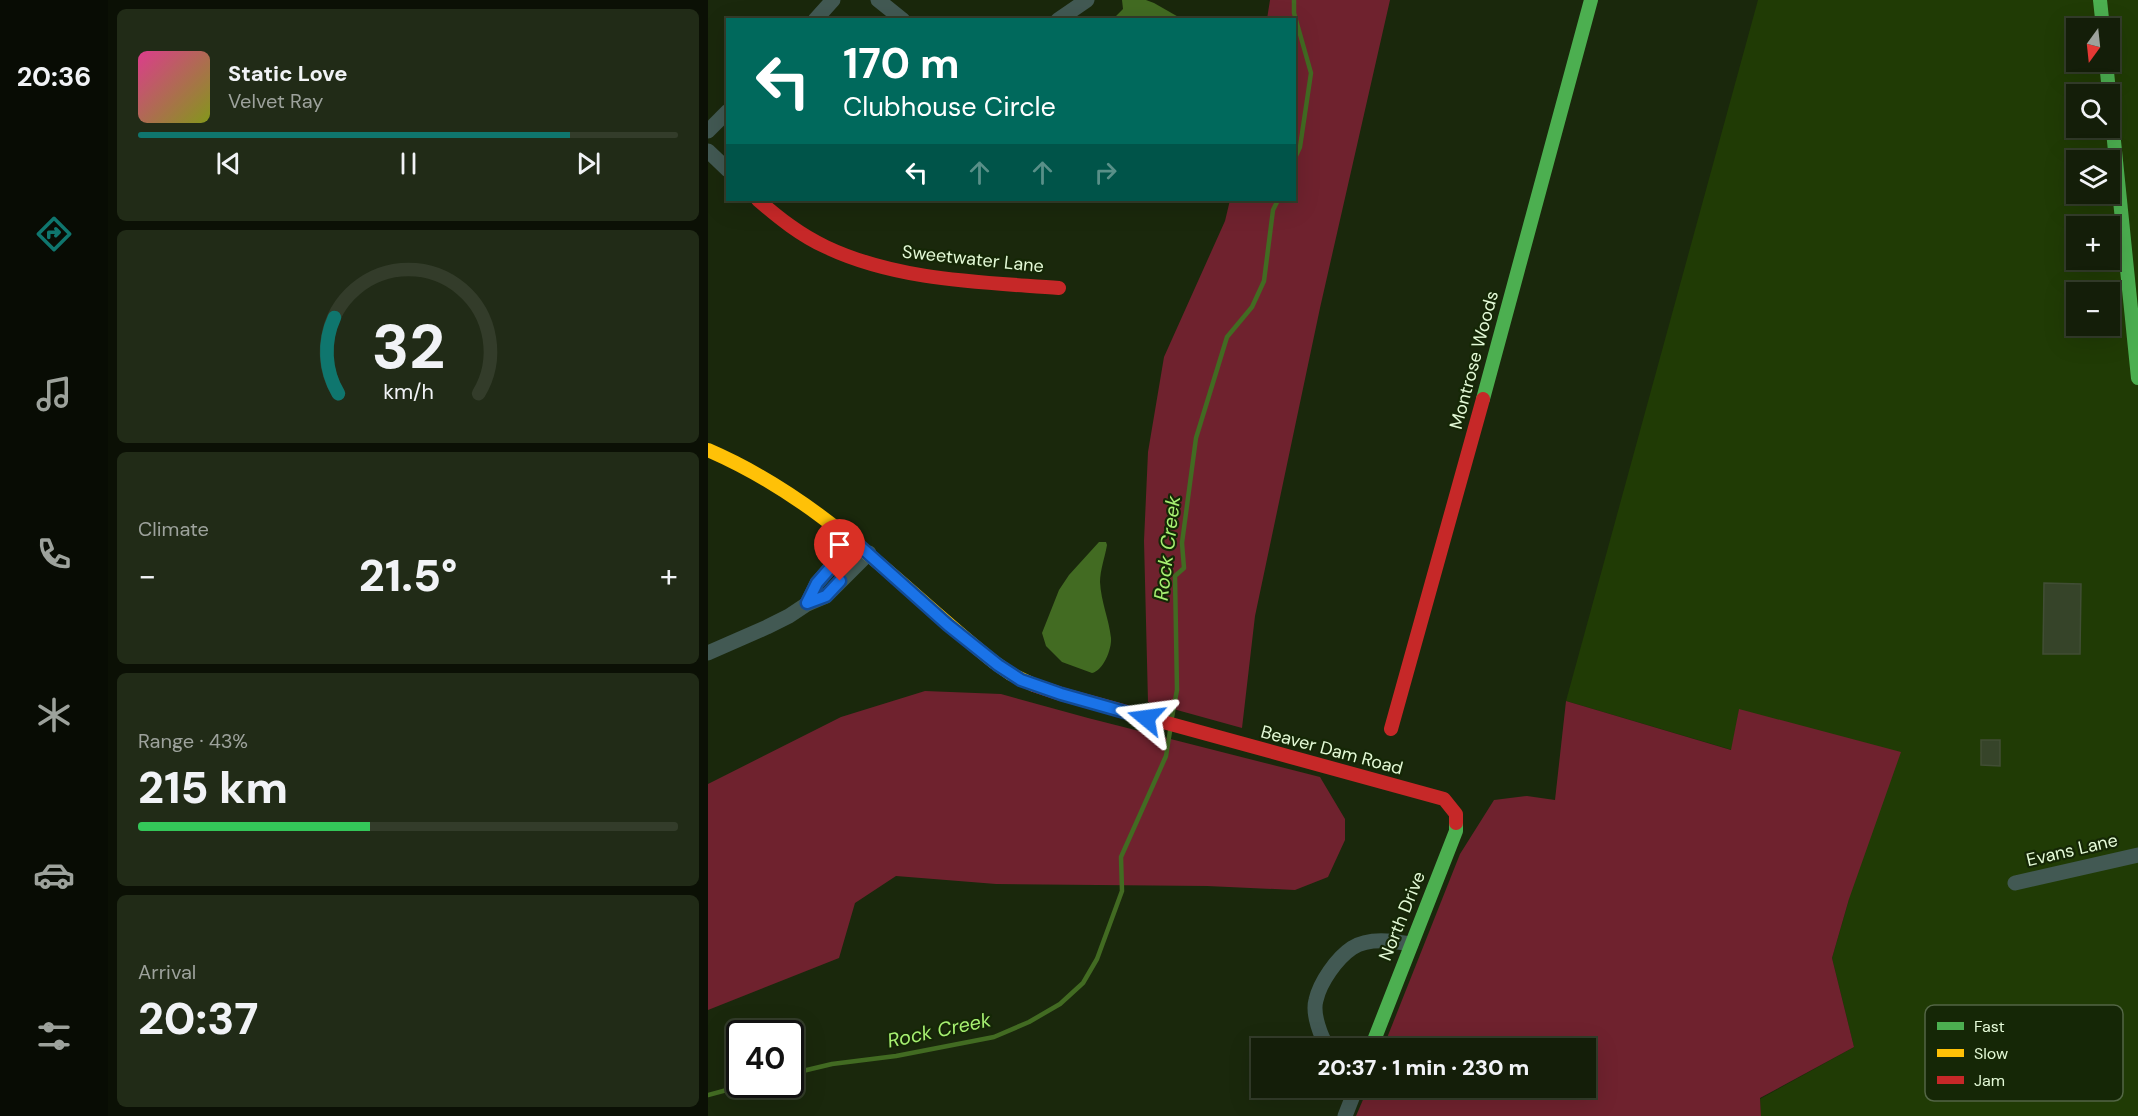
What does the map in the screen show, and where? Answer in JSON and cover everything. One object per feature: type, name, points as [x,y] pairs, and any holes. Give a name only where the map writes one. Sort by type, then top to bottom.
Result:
[{"type":"street","points":[[817,18],[833,0]]},
{"type":"street","points":[[878,0],[900,18]]},
{"type":"street","points":[[1061,18],[1087,0]]},
{"type":"street","name":"Montrose Woods","points":[[1391,729],[1454,508],[1591,0]]},
{"type":"street","points":[[2100,0],[2102,18]]},
{"type":"street","points":[[2107,72],[2138,378]]},
{"type":"street","points":[[708,131],[726,113]]},
{"type":"street","points":[[708,151],[726,168]]},
{"type":"street","name":"Sweetwater Lane","points":[[759,201],[798,232],[849,258],[891,270],[948,279],[1059,288]]},
{"type":"street","points":[[2122,226],[2138,215]]},
{"type":"street","points":[[708,450],[738,462],[774,482],[811,506],[869,553],[826,596],[807,603],[789,616],[708,653]]},
{"type":"street","points":[[807,603],[817,583],[854,541]]},
{"type":"street","name":"Beaver Dam Road","points":[[869,553],[948,625],[998,665],[1021,680],[1146,718],[1444,799]]},
{"type":"street","name":"North Drive","points":[[1375,1038],[1456,831],[1456,814],[1444,799]]},
{"type":"street","name":"Evans Lane","points":[[2015,884],[2138,855]]},
{"type":"street","points":[[1322,1038],[1315,1001],[1329,969],[1353,947],[1382,940],[1411,944]]},
{"type":"street","points":[[1345,1116],[1352,1098]]},
{"type":"shaded area","points":[[1122,0],[1146,0],[1180,18],[1114,18],[1123,9]]},
{"type":"shaded area","points":[[1270,0],[1390,0],[1320,308],[1255,616],[1242,728],[1148,702],[1144,541],[1148,452],[1164,357],[1225,221],[1230,201],[1296,201],[1296,18],[1267,18]]},
{"type":"shaded area","points":[[1758,0],[2138,0],[2138,1116],[1761,1116],[1760,1099],[1854,1047],[1832,958],[1849,899],[1739,710],[1732,750],[1566,701]]},
{"type":"shaded area","points":[[1099,542],[1106,542],[1107,545],[1100,582],[1111,643],[1103,664],[1092,673],[1062,662],[1046,646],[1042,633],[1059,590],[1069,575]]},
{"type":"shaded area","points":[[925,691],[1001,694],[1320,777],[1345,819],[1345,840],[1328,877],[1295,890],[1207,886],[996,884],[896,876],[855,903],[839,958],[708,1010],[708,784],[841,717]]},
{"type":"shaded area","points":[[1566,701],[1731,750],[1739,709],[1901,752],[1849,899],[1832,958],[1854,1047],[1760,1098],[1761,1116],[1356,1116],[1364,1098],[1596,1098],[1596,1038],[1387,1038],[1460,854],[1494,800],[1527,796],[1555,800]]},
{"type":"building","points":[[2044,583],[2081,584],[2080,654],[2043,654]]},
{"type":"building","points":[[1981,740],[2000,740],[2000,766],[1981,765]]},
{"type":"waterway","name":"Rock Creek","points":[[1294,0],[1295,18]]},
{"type":"waterway","name":"Rock Creek","points":[[1296,20],[1311,73],[1300,147],[1296,156]]},
{"type":"waterway","name":"Rock Creek","points":[[1172,717],[1177,690],[1175,576],[1184,568],[1182,543],[1196,438],[1227,337],[1252,307],[1264,281],[1273,210],[1278,201]]},
{"type":"waterway","name":"Rock Creek","points":[[804,1071],[994,1037],[1029,1022],[1060,1004],[1083,983],[1097,959],[1122,891],[1121,857],[1166,756],[1170,731]]},
{"type":"waterway","name":"Rock Creek","points":[[708,1095],[726,1090]]},
{"type":"traffic: fast","points":[[1483,399],[1591,0]]},
{"type":"traffic: fast","points":[[2100,0],[2102,18]]},
{"type":"traffic: fast","points":[[2107,72],[2138,378]]},
{"type":"traffic: fast","points":[[1375,1038],[1456,831],[1456,823]]},
{"type":"traffic: slow","points":[[708,450],[750,470],[788,493],[858,546],[994,662],[1011,674],[1034,685]]},
{"type":"traffic: jam","points":[[759,201],[790,226],[816,242],[853,258],[882,267],[940,278],[1059,288]]},
{"type":"traffic: jam","points":[[1391,729],[1483,399]]},
{"type":"traffic: jam","points":[[1034,685],[1444,799],[1456,814],[1456,823]]},
{"type":"route","points":[[840,581],[826,596],[807,603],[817,583],[854,541],[948,625],[998,665],[1021,680],[1146,718]]}]
